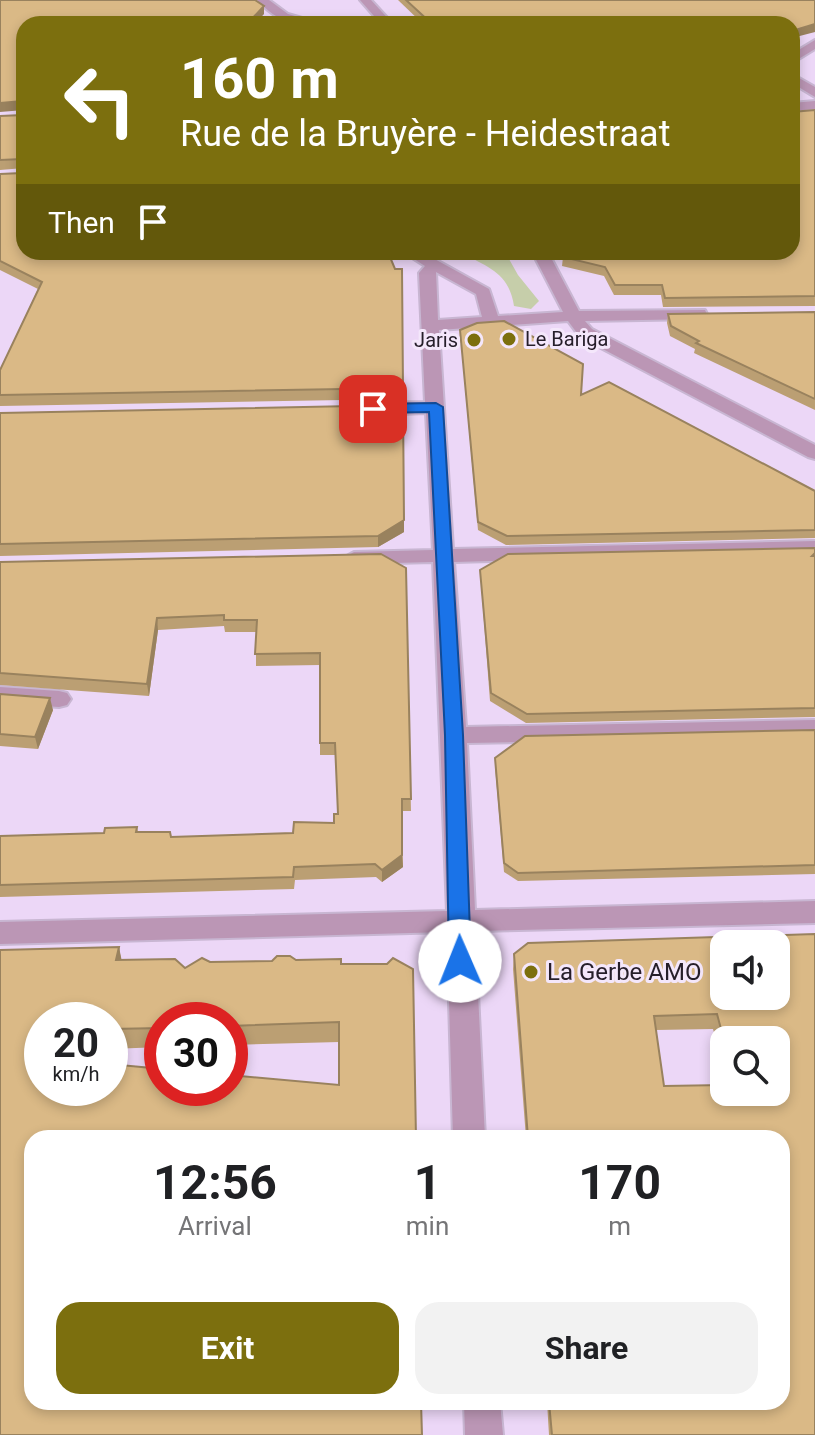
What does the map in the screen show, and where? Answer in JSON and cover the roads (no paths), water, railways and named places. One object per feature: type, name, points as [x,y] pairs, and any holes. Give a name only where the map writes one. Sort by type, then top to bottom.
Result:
[{"type":"street","points":[[262,0],[284,16]]},
{"type":"street","points":[[365,0],[380,16]]},
{"type":"street","points":[[425,260],[483,292],[491,321]]},
{"type":"street","points":[[544,260],[573,316],[586,333],[815,453]]},
{"type":"street","points":[[434,265],[427,273],[454,735],[469,1130]]},
{"type":"street","points":[[430,326],[573,316],[724,314]]},
{"type":"street","points":[[358,409],[436,407]]},
{"type":"street","points":[[340,558],[815,547]]},
{"type":"street","points":[[0,695],[59,699]]},
{"type":"street","points":[[454,735],[815,728]]},
{"type":"street","points":[[0,933],[815,912]]},
{"type":"street","points":[[482,1410],[484,1435]]},
{"type":"place","name":"Le Bariga","points":[[509,339]]},
{"type":"place","name":"Jaris","points":[[474,340]]},
{"type":"place","name":"La Gerbe AMO","points":[[531,972]]}]
